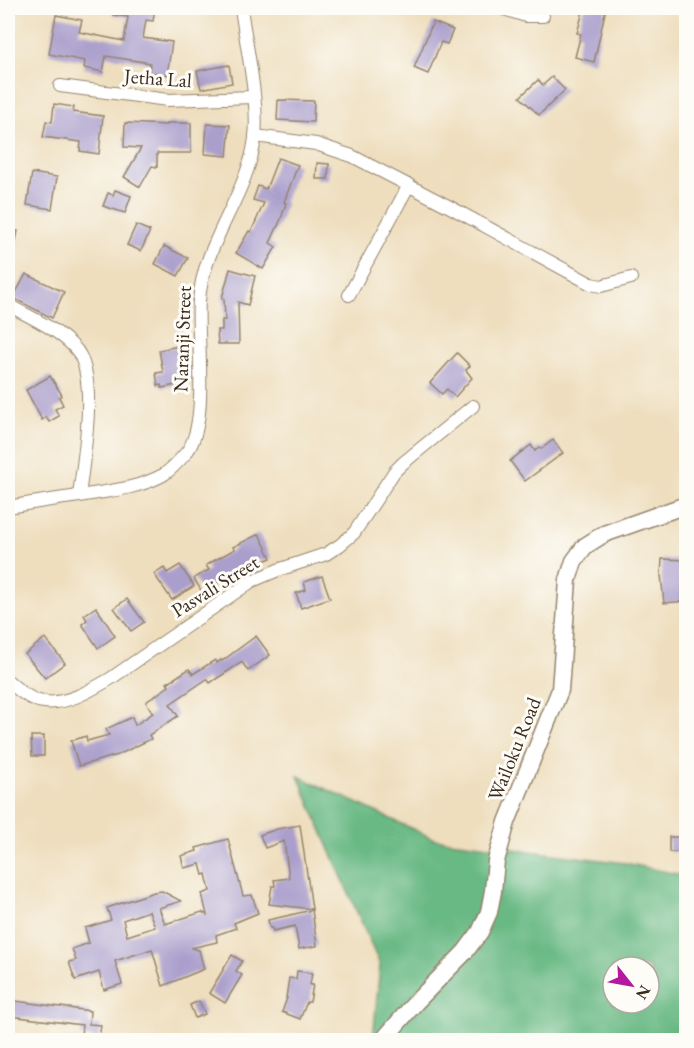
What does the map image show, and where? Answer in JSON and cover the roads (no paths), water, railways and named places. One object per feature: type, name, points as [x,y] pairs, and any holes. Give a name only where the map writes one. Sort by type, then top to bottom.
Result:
[{"type":"street","name":"Naranji Street","points":[[8,507],[125,489],[163,474],[188,451],[196,431],[201,378],[198,340],[199,299],[216,240],[252,156],[255,136],[253,97],[241,8]]},
{"type":"street","points":[[501,8],[526,16],[543,16]]},
{"type":"street","name":"Jetha Lal","points":[[60,86],[168,100],[253,97]]},
{"type":"street","points":[[255,136],[316,144],[352,156],[583,281],[601,286],[631,278]]},
{"type":"street","points":[[349,295],[409,185]]},
{"type":"street","points":[[8,305],[55,331],[80,355],[89,398],[79,496]]},
{"type":"street","name":"Pasvali Street","points":[[8,681],[21,692],[43,702],[67,700],[110,679],[252,581],[326,554],[354,533],[399,468],[473,406]]},
{"type":"street","name":"Wailoku Road","points":[[383,1041],[416,1002],[465,952],[480,932],[489,912],[495,861],[507,822],[560,690],[568,580],[574,561],[585,546],[604,534],[687,505]]}]
